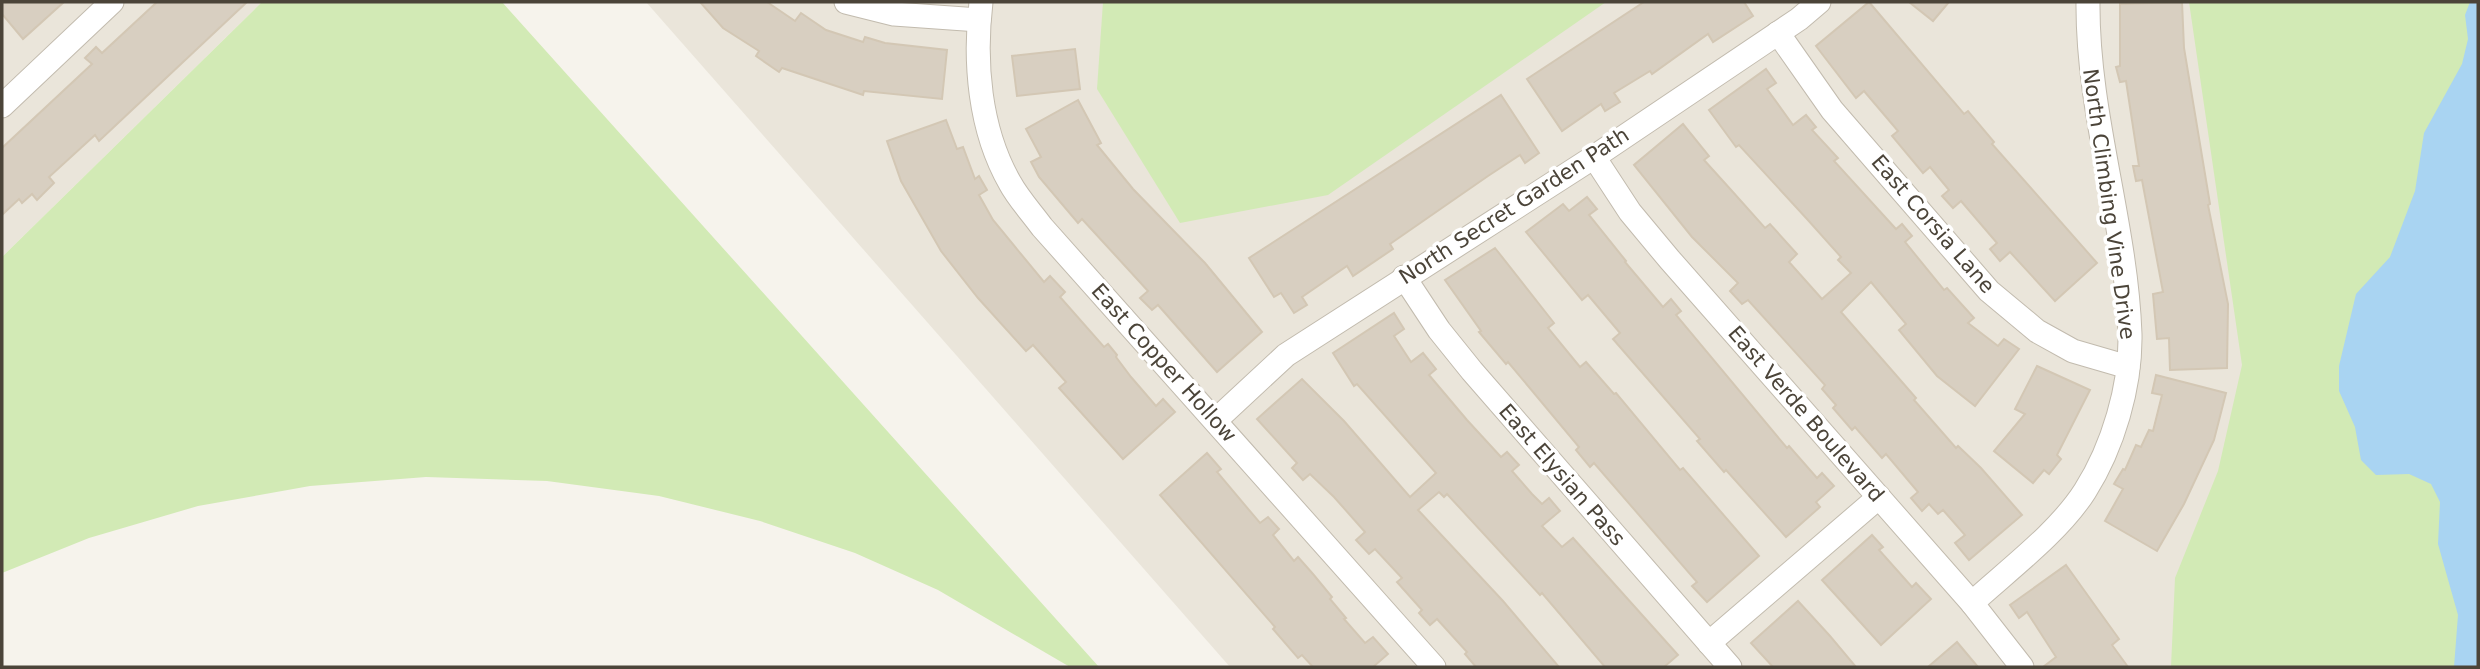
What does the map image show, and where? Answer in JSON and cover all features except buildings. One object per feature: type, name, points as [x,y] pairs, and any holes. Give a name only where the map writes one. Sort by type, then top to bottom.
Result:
[{"type":"street","points":[[2,106],[112,2]]},
{"type":"street","points":[[846,2],[894,14],[980,11]]},
{"type":"street","name":"North Secret Garden Path","points":[[1216,420],[1286,355],[1594,157],[1778,33],[1819,2]]},
{"type":"street","name":"North Climbing Vine Drive","points":[[1972,603],[2043,538],[2085,491],[2116,424],[2127,367],[2130,334],[2121,259],[2094,98],[2088,40],[2088,2]]},
{"type":"street","name":"East Copper Hollow","points":[[980,11],[978,62],[986,124],[1009,182],[1042,227],[1434,667]]},
{"type":"street","name":"East Corsia Lane","points":[[1778,33],[1832,110],[1989,291],[2037,331],[2073,351],[2127,367]]},
{"type":"street","name":"East Verde Boulevard","points":[[1594,157],[1605,178],[1662,251],[1972,603],[2022,667]]},
{"type":"street","name":"East Elysian Pass","points":[[1404,277],[1439,331],[1472,371],[1730,667]]},
{"type":"street","points":[[1709,643],[1879,497]]},
{"type":"shaded area","points":[[2,2],[262,2],[2,257]]},
{"type":"shaded area","points":[[646,2],[2478,2],[2478,667],[1230,667]]},
{"type":"green space","points":[[262,2],[502,2],[1099,667],[1070,667],[938,590],[855,553],[760,521],[659,496],[547,481],[426,477],[310,486],[198,506],[89,538],[2,573],[2,257]]},
{"type":"green space","points":[[1103,2],[1606,2],[1328,195],[1180,223],[1097,89]]},
{"type":"green space","points":[[2189,2],[2478,2],[2478,667],[2171,667],[2175,578],[2218,471],[2242,365]]},
{"type":"water","points":[[2470,2],[2478,2],[2478,667],[2454,667],[2458,615],[2438,544],[2440,502],[2431,484],[2409,474],[2376,475],[2361,460],[2355,427],[2339,391],[2339,366],[2356,294],[2390,257],[2415,191],[2424,133],[2462,64],[2468,39],[2465,15]]}]
